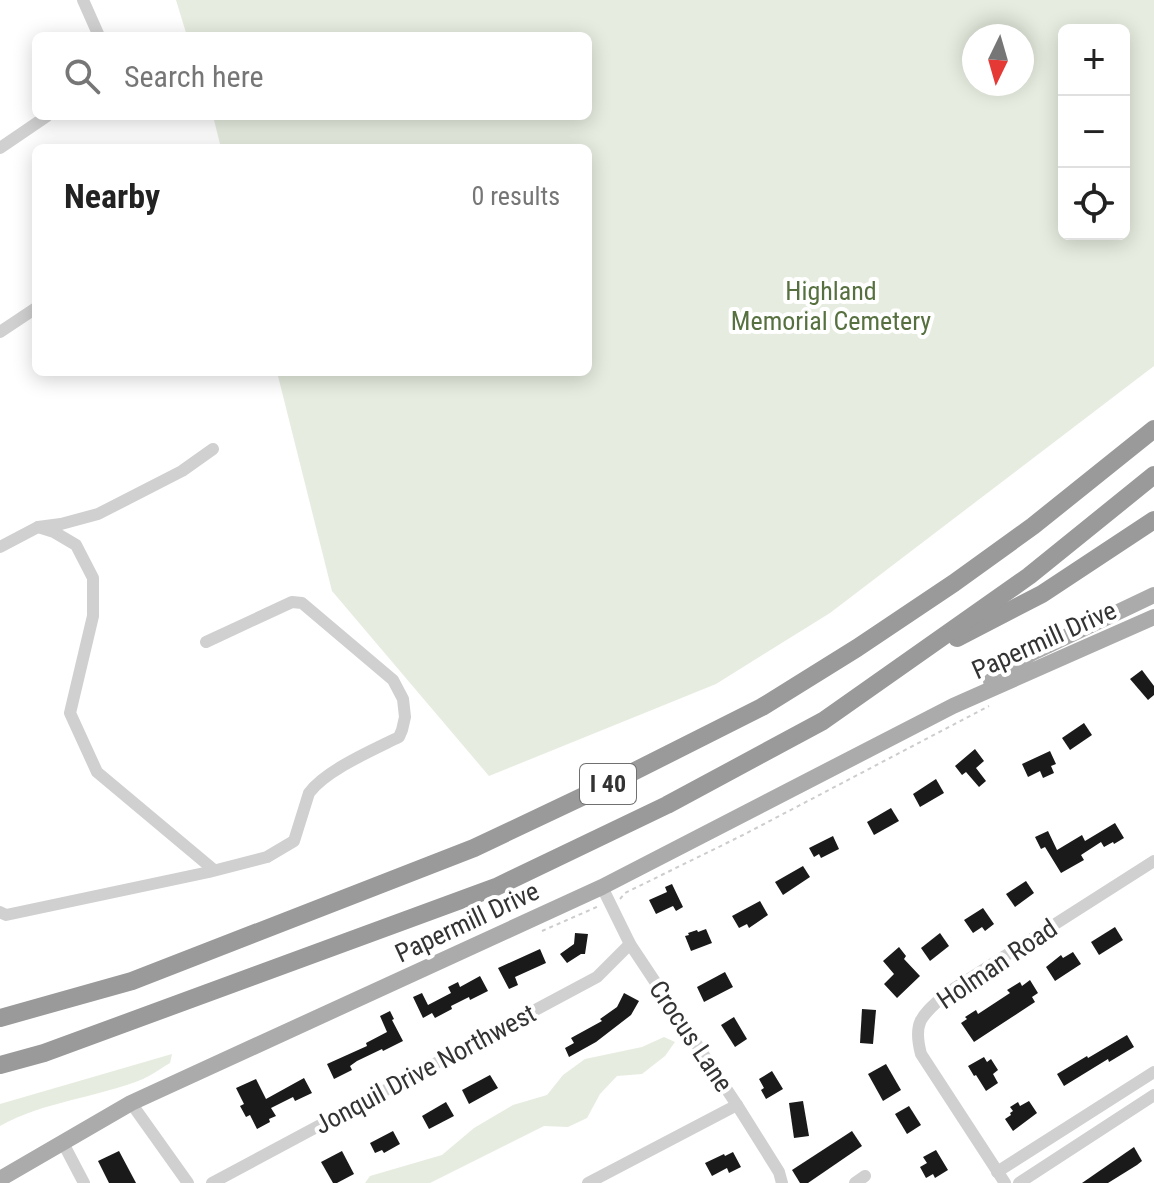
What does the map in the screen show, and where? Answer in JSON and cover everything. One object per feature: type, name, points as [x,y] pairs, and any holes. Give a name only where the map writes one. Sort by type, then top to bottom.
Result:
[{"type":"highway","name":"I 40","points":[[0,1018],[132,981],[474,848],[748,714],[857,648],[954,583],[1033,526],[1154,429]]},
{"type":"highway","name":"I 40","points":[[0,1065],[44,1053],[496,887],[667,805],[823,721],[1029,576],[1154,475]]},
{"type":"highway","points":[[897,668],[1042,594],[1154,520]]},
{"type":"main road","name":"Papermill Drive","points":[[953,706],[1032,653],[1154,595]]},
{"type":"main road","name":"Papermill Drive","points":[[0,1179],[131,1103],[602,887],[953,706],[1154,617]]},
{"type":"street","points":[[83,0],[97,32]]},
{"type":"street","points":[[0,148],[41,120]]},
{"type":"street","points":[[0,332],[32,311]]},
{"type":"street","points":[[0,547],[38,527],[98,514],[182,471],[213,449]]},
{"type":"street","points":[[38,527],[76,545],[93,578],[93,616],[70,713],[97,772],[212,871]]},
{"type":"street","points":[[3,914],[267,857],[294,841],[313,787],[334,772],[399,737],[405,717],[403,699],[393,680],[302,603],[292,602],[206,642]]},
{"type":"street","name":"Holman Road","points":[[1005,1183],[921,1054],[916,1036],[922,1016],[947,993],[1154,861]]},
{"type":"street","name":"Crocus Lane","points":[[602,887],[630,944],[737,1105],[779,1172],[782,1183]]},
{"type":"street","name":"Jonquil Drive Northwest","points":[[212,1183],[597,977],[630,944]]},
{"type":"street","points":[[997,1172],[1154,1072]]},
{"type":"street","points":[[1019,1183],[1154,1095]]},
{"type":"street","points":[[131,1103],[188,1183]]},
{"type":"street","points":[[588,1183],[737,1105]]},
{"type":"street","points":[[63,1143],[84,1183]]},
{"type":"green space","name":"Highland Memorial Cemetery","points":[[176,0],[1154,0],[1154,366],[830,613],[716,684],[489,776],[332,591],[278,376],[592,376],[592,144],[220,144],[214,120],[592,120],[592,32],[186,32]]},
{"type":"green space","points":[[664,1037],[675,1042],[665,1056],[642,1074],[617,1076],[600,1094],[587,1118],[568,1127],[544,1126],[430,1183],[365,1183],[370,1176],[442,1155],[474,1128],[513,1105],[547,1095],[563,1075],[585,1059],[642,1047]]},
{"type":"green space","points":[[172,1054],[170,1063],[143,1079],[53,1105],[0,1126],[0,1104]]},
{"type":"building","points":[[1142,670],[1154,686],[1154,695],[1148,700],[1130,679]]},
{"type":"building","points":[[1084,723],[1092,735],[1070,750],[1062,738]]},
{"type":"building","points":[[975,749],[984,761],[976,768],[986,781],[979,787],[966,772],[962,775],[955,766]]},
{"type":"building","points":[[1050,751],[1056,764],[1051,766],[1054,773],[1043,778],[1040,771],[1028,777],[1022,764]]},
{"type":"building","points":[[936,779],[944,793],[920,807],[913,794]]},
{"type":"building","points":[[891,808],[899,821],[874,835],[867,822]]},
{"type":"building","points":[[1115,823],[1124,838],[1104,847],[1101,842],[1081,855],[1084,860],[1061,873],[1035,837],[1048,831],[1057,850],[1082,835],[1085,841]]},
{"type":"building","points":[[833,836],[839,849],[821,858],[819,854],[814,857],[809,848]]},
{"type":"building","points":[[803,866],[810,877],[783,895],[775,882]]},
{"type":"building","points":[[1026,881],[1034,893],[1015,907],[1006,894]]},
{"type":"building","points":[[672,884],[683,907],[676,911],[673,906],[656,914],[649,900],[667,892],[665,887]]},
{"type":"building","points":[[760,901],[768,915],[749,928],[747,924],[739,928],[732,916]]},
{"type":"building","points":[[983,908],[994,924],[985,931],[982,927],[973,933],[964,920]]},
{"type":"building","points":[[1115,927],[1123,940],[1099,955],[1091,942]]},
{"type":"building","points":[[706,929],[712,943],[691,951],[685,936]]},
{"type":"building","points":[[575,933],[588,934],[585,954],[567,963],[560,954],[574,944]]},
{"type":"building","points":[[940,933],[949,946],[930,961],[921,948]]},
{"type":"building","points":[[899,947],[906,956],[904,959],[920,976],[897,998],[884,984],[894,974],[883,961]]},
{"type":"building","points":[[540,949],[546,963],[515,977],[518,985],[509,989],[498,968]]},
{"type":"building","points":[[1073,952],[1081,964],[1055,981],[1046,967],[1061,955],[1063,958]]},
{"type":"building","points":[[725,972],[733,987],[704,1002],[697,987]]},
{"type":"building","points":[[480,976],[488,991],[451,1006],[452,1009],[435,1018],[432,1013],[423,1018],[413,997],[422,993],[428,1005],[451,993],[448,987],[458,982],[460,987]]},
{"type":"building","points":[[1030,980],[1038,993],[1032,997],[1035,1002],[974,1042],[961,1023],[967,1019],[965,1017],[976,1010],[978,1014],[1010,993],[1007,990]]},
{"type":"building","points":[[624,993],[639,1001],[631,1015],[596,1042],[569,1057],[565,1048],[574,1043],[571,1038],[602,1021],[600,1019],[617,1007]]},
{"type":"building","points":[[862,1009],[876,1010],[873,1044],[860,1043]]},
{"type":"building","points":[[390,1011],[403,1041],[357,1061],[350,1066],[352,1070],[334,1079],[327,1064],[367,1046],[366,1043],[387,1032],[380,1016]]},
{"type":"building","points":[[734,1017],[747,1039],[735,1047],[721,1025]]},
{"type":"building","points":[[1127,1035],[1134,1047],[1064,1086],[1057,1074]]},
{"type":"building","points":[[984,1057],[987,1062],[991,1059],[998,1070],[993,1074],[998,1083],[986,1091],[968,1066]]},
{"type":"building","points":[[886,1064],[901,1090],[883,1101],[868,1074]]},
{"type":"building","points":[[772,1071],[783,1089],[766,1099],[759,1079]]},
{"type":"building","points":[[490,1075],[498,1088],[469,1104],[462,1090]]},
{"type":"building","points":[[304,1078],[312,1093],[295,1101],[293,1097],[271,1108],[276,1116],[269,1119],[270,1122],[257,1129],[250,1115],[246,1117],[236,1088],[256,1079],[266,1099]]},
{"type":"building","points":[[803,1101],[809,1136],[794,1138],[789,1103]]},
{"type":"building","points":[[1029,1101],[1037,1113],[1013,1131],[1005,1119],[1013,1111],[1010,1107]]},
{"type":"building","points":[[446,1102],[454,1116],[429,1129],[422,1116]]},
{"type":"building","points":[[909,1106],[921,1125],[907,1134],[895,1114]]},
{"type":"building","points":[[393,1131],[400,1144],[384,1153],[382,1150],[375,1153],[370,1143]]},
{"type":"building","points":[[852,1131],[862,1146],[808,1183],[800,1183],[792,1170]]},
{"type":"building","points":[[1134,1147],[1142,1161],[1137,1165],[1108,1183],[1082,1183]]},
{"type":"building","points":[[936,1150],[948,1170],[935,1178],[933,1174],[926,1178],[920,1167],[927,1163],[923,1157]]},
{"type":"building","points":[[119,1151],[136,1183],[109,1183],[98,1161]]},
{"type":"building","points":[[342,1151],[354,1174],[333,1183],[321,1162]]},
{"type":"building","points":[[733,1152],[741,1167],[729,1173],[727,1168],[712,1176],[705,1163]]}]
